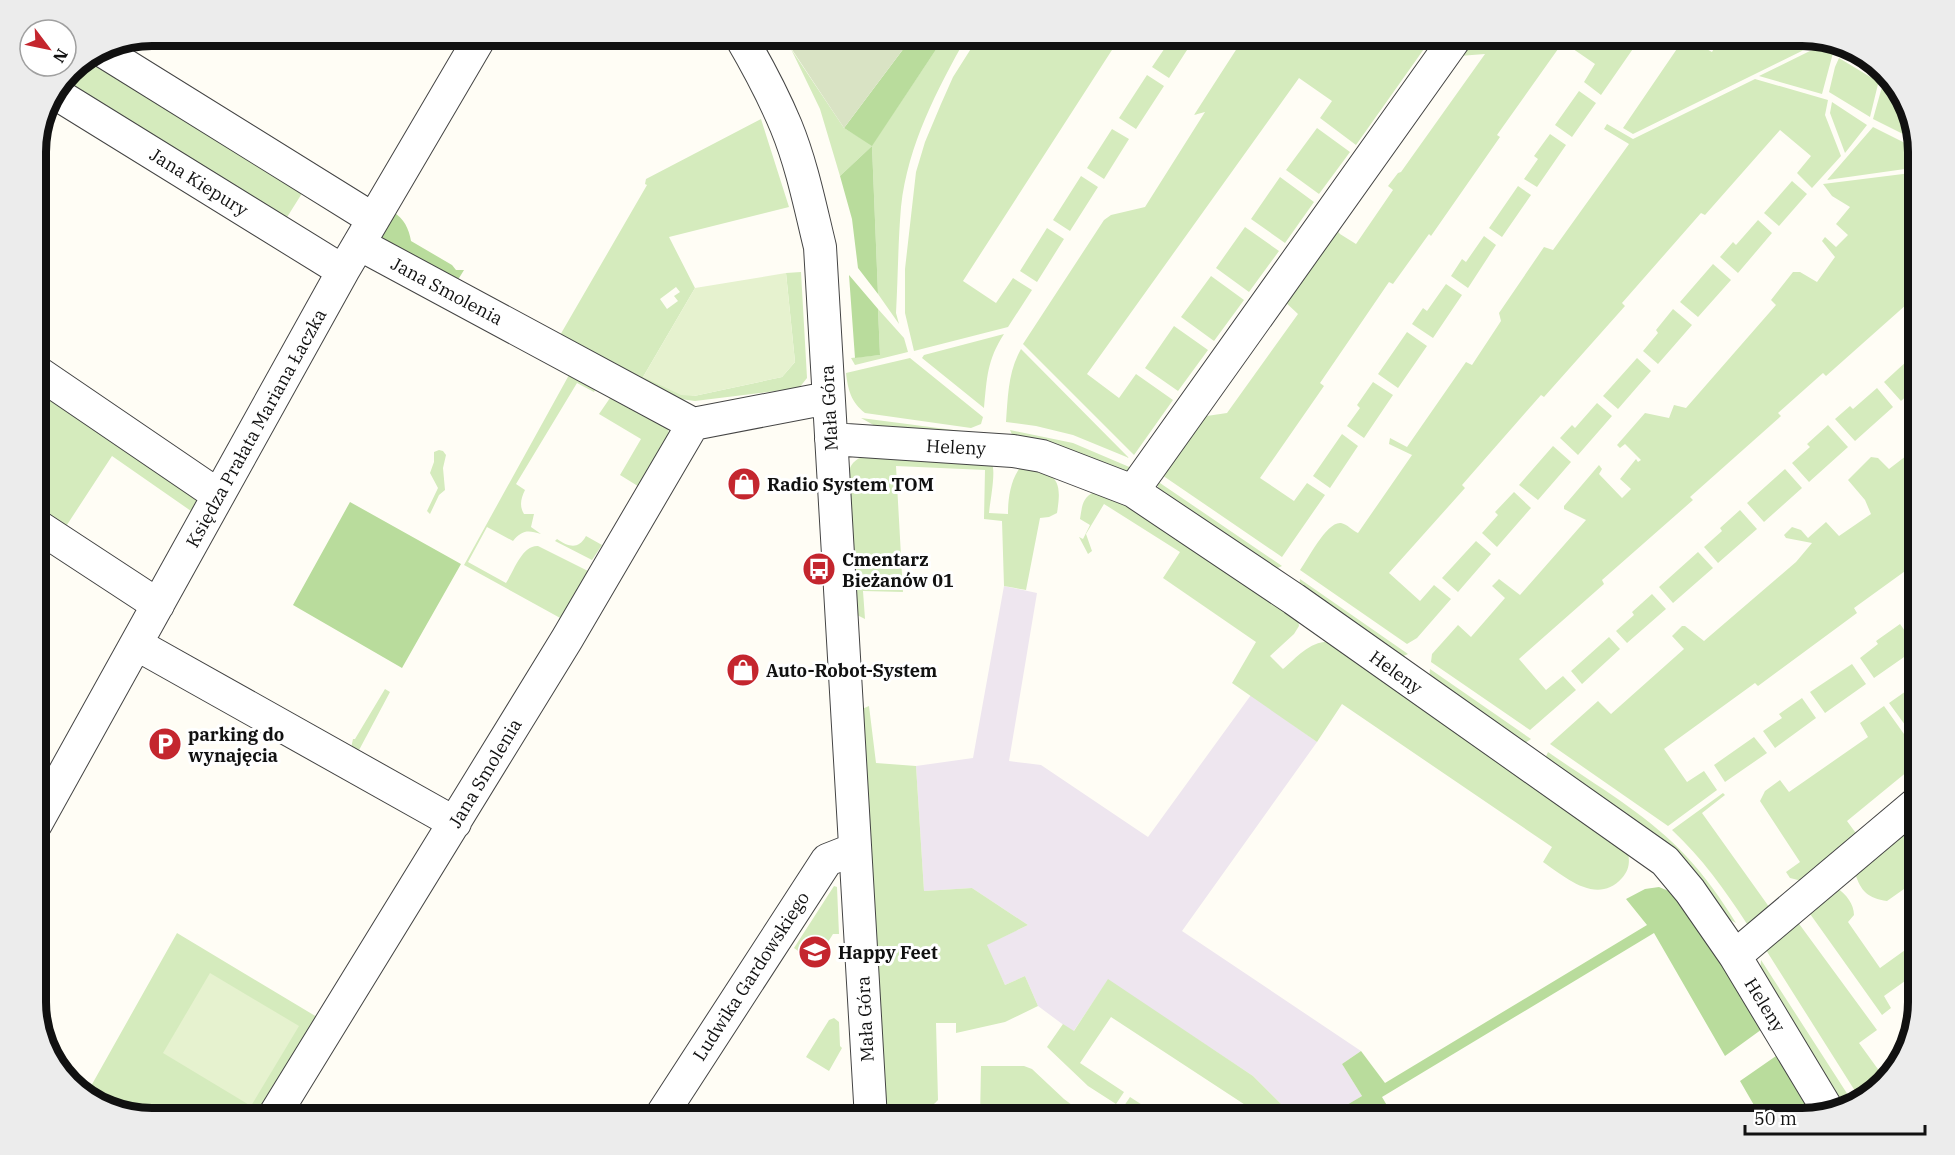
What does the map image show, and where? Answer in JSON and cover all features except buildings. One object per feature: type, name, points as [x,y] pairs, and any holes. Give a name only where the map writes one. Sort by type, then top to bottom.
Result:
[{"type":"street","name":"Księdza Prałata Mariana Łaczka","points":[[47,804],[343,271],[475,46]]},
{"type":"street","name":"Mała Góra","points":[[746,46],[787,128],[806,188],[820,246],[870,1108]]},
{"type":"street","points":[[1133,490],[1449,46]]},
{"type":"street","points":[[110,56],[366,231]]},
{"type":"street","name":"Jana Kiepury","points":[[62,97],[343,271]]},
{"type":"street","name":"Jana Smolenia","points":[[279,1108],[567,639],[693,424],[366,231]]},
{"type":"street","points":[[47,378],[218,495]]},
{"type":"street","points":[[693,424],[828,398]]},
{"type":"street","name":"Heleny","points":[[831,439],[995,449],[1042,456],[1133,490],[1294,599],[1665,861],[1690,891],[1735,956],[1826,1106]]},
{"type":"street","points":[[47,532],[158,605]]},
{"type":"street","points":[[136,644],[455,823]]},
{"type":"street","points":[[1735,956],[1908,810]]},
{"type":"street","name":"Ludwika Gardowskiego","points":[[666,1108],[827,860],[855,849]]},
{"type":"shaded area","points":[[1004,586],[1037,593],[1009,761],[1041,765],[1148,837],[1251,695],[1317,742],[1182,931],[1361,1051],[1342,1064],[1362,1096],[1342,1108],[1285,1108],[1253,1076],[1108,980],[1073,1032],[1038,1006],[1025,976],[1005,985],[986,945],[1028,925],[972,888],[924,891],[916,766],[973,758]]},
{"type":"green space","points":[[790,46],[906,46],[844,128]]},
{"type":"green space","points":[[906,46],[938,46],[872,146],[844,128]]},
{"type":"green space","points":[[938,46],[962,46],[925,118],[910,161],[901,207],[896,313],[899,324],[878,294],[872,146],[840,176],[820,109],[791,49],[844,128],[872,145]]},
{"type":"green space","points":[[973,46],[1115,46],[963,281],[996,303],[1013,278],[1032,290],[1008,327],[914,351],[905,313],[905,269],[916,172],[925,142],[953,77]]},
{"type":"green space","points":[[1166,46],[1190,46],[1169,78],[1152,67]]},
{"type":"green space","points":[[1238,46],[1260,46],[1267,50],[1269,46],[1426,46],[1356,145],[1320,118],[1332,101],[1299,78],[1087,374],[1119,398],[1136,374],[1173,400],[1134,455],[1023,344],[1104,220],[1111,215],[1145,207],[1205,112],[1194,115]]},
{"type":"green space","points":[[1466,46],[1560,46],[1497,135],[1500,137],[1431,236],[1429,234],[1393,284],[1389,282],[1320,383],[1324,386],[1260,478],[1294,501],[1307,483],[1325,495],[1282,557],[1159,473],[1200,417],[1227,413],[1298,314],[1283,300],[1335,228],[1356,244],[1393,190],[1388,186],[1401,172],[1485,54],[1459,56]]},
{"type":"green space","points":[[1569,46],[1635,46],[1601,95],[1584,82],[1595,64]]},
{"type":"green space","points":[[1679,46],[1701,46],[1712,52],[1715,46],[1811,47],[1633,134],[1623,128]]},
{"type":"green space","points":[[1817,47],[1833,53],[1822,94],[1759,76]]},
{"type":"green space","points":[[1839,58],[1879,80],[1870,117],[1829,92]]},
{"type":"green space","points":[[100,61],[306,187],[284,222],[66,91],[83,73]]},
{"type":"green space","points":[[1147,75],[1164,86],[1136,129],[1119,118]]},
{"type":"green space","points":[[1755,79],[1828,100],[1825,115],[1841,156],[1812,188],[1797,173],[1811,156],[1780,130],[1705,215],[1701,213],[1622,303],[1625,306],[1544,397],[1541,395],[1462,485],[1465,488],[1389,573],[1420,601],[1434,585],[1451,599],[1417,638],[1407,644],[1300,570],[1324,534],[1336,524],[1341,523],[1358,533],[1412,455],[1389,444],[1390,438],[1407,447],[1466,362],[1472,365],[1501,321],[1499,313],[1544,247],[1553,250],[1629,144],[1604,129],[1607,124],[1633,139]]},
{"type":"green space","points":[[1883,84],[1900,112],[1907,136],[1873,119]]},
{"type":"green space","points":[[1579,91],[1596,103],[1572,137],[1555,125]]},
{"type":"green space","points":[[1832,102],[1867,125],[1845,153],[1830,113]]},
{"type":"green space","points":[[761,119],[789,207],[669,237],[695,288],[643,377],[694,396],[782,377],[795,362],[786,273],[801,272],[807,378],[799,388],[695,401],[673,398],[559,337],[647,185],[645,184],[646,179]],"holes":[[[676,287],[680,292],[674,296],[678,301],[667,309],[660,299]]]},
{"type":"green space","points":[[1873,127],[1908,144],[1908,169],[1827,180]]},
{"type":"green space","points":[[1317,128],[1350,152],[1319,194],[1286,170]]},
{"type":"green space","points":[[1112,129],[1129,139],[1104,179],[1087,168]]},
{"type":"green space","points":[[1550,134],[1566,145],[1537,187],[1524,179],[1538,159],[1534,156]]},
{"type":"green space","points":[[872,146],[878,294],[858,268],[852,219],[840,176]]},
{"type":"green space","points":[[1908,173],[1908,303],[1826,376],[1823,373],[1778,413],[1781,416],[1690,497],[1693,500],[1602,580],[1604,584],[1519,659],[1546,690],[1563,676],[1576,690],[1530,730],[1431,662],[1432,654],[1458,625],[1471,637],[1505,598],[1492,586],[1499,579],[1520,595],[1586,520],[1564,509],[1564,506],[1599,465],[1602,469],[1599,474],[1622,498],[1631,489],[1620,479],[1636,459],[1638,462],[1641,460],[1625,444],[1620,448],[1617,445],[1645,413],[1669,418],[1674,405],[1686,408],[1776,305],[1771,300],[1793,272],[1800,272],[1817,282],[1835,257],[1822,241],[1825,237],[1836,247],[1848,235],[1836,224],[1850,207],[1832,196],[1823,184]]},
{"type":"green space","points":[[1081,176],[1098,187],[1070,231],[1053,220]]},
{"type":"green space","points":[[1280,177],[1314,202],[1285,243],[1251,219]]},
{"type":"green space","points":[[1792,181],[1807,194],[1779,226],[1764,213]]},
{"type":"green space","points":[[1518,186],[1531,195],[1502,237],[1489,228]]},
{"type":"green space","points":[[393,212],[405,224],[411,241],[452,265],[456,270],[464,270],[456,283],[381,241],[380,236]]},
{"type":"green space","points":[[1758,220],[1772,233],[1738,273],[1720,257],[1733,242],[1736,245]]},
{"type":"green space","points":[[1245,227],[1279,251],[1249,292],[1216,268]]},
{"type":"green space","points":[[1047,228],[1064,239],[1037,282],[1020,271]]},
{"type":"green space","points":[[1484,236],[1496,245],[1468,288],[1451,276],[1462,259],[1466,262]]},
{"type":"green space","points":[[1713,264],[1731,280],[1698,317],[1680,302]]},
{"type":"green space","points":[[786,273],[795,362],[782,377],[694,396],[681,395],[643,377],[695,288]]},
{"type":"green space","points":[[849,275],[878,309],[880,355],[855,358]]},
{"type":"green space","points":[[1211,276],[1244,300],[1214,341],[1181,317]]},
{"type":"green space","points":[[1446,284],[1462,295],[1433,338],[1412,324],[1423,308],[1427,311]]},
{"type":"green space","points":[[878,309],[904,338],[908,352],[855,365],[851,358],[880,355]]},
{"type":"green space","points":[[1673,309],[1692,325],[1658,364],[1643,351]]},
{"type":"green space","points":[[1174,326],[1208,350],[1178,391],[1145,368]]},
{"type":"green space","points":[[1407,332],[1427,346],[1398,388],[1378,374]]},
{"type":"green space","points":[[1004,334],[991,361],[984,408],[922,358],[924,355]]},
{"type":"green space","points":[[1021,349],[1129,458],[1073,435],[1006,422],[1011,375]]},
{"type":"green space","points":[[910,358],[983,417],[981,424],[971,428],[865,413],[860,409],[851,395],[846,373]]},
{"type":"green space","points":[[1637,358],[1651,371],[1618,409],[1603,396]]},
{"type":"green space","points":[[1908,360],[1908,395],[1901,401],[1884,382]]},
{"type":"green space","points":[[569,375],[595,390],[594,392],[577,383],[516,484],[525,490],[521,502],[522,511],[524,514],[534,514],[531,527],[541,534],[526,532],[513,541],[487,527],[468,562],[506,583],[523,554],[532,547],[538,546],[590,572],[562,619],[464,565]]},
{"type":"green space","points":[[1373,382],[1393,395],[1364,438],[1347,426],[1360,408],[1357,405]]},
{"type":"green space","points":[[1877,388],[1893,407],[1855,441],[1835,419],[1850,406],[1853,409]]},
{"type":"green space","points":[[55,392],[201,492],[191,511],[112,456],[61,534],[47,524],[47,404]]},
{"type":"green space","points":[[610,398],[668,429],[670,439],[641,488],[620,475],[641,439],[599,414]]},
{"type":"green space","points":[[1597,403],[1612,416],[1578,455],[1560,438],[1572,425],[1575,428]]},
{"type":"green space","points":[[861,418],[984,434],[879,428]]},
{"type":"green space","points":[[1828,425],[1848,447],[1809,482],[1792,463],[1810,447],[1807,444]]},
{"type":"green space","points":[[1010,430],[1073,443],[1134,469],[1125,472],[1015,441]]},
{"type":"green space","points":[[1342,434],[1358,446],[1330,488],[1313,476]]},
{"type":"green space","points":[[1553,446],[1571,462],[1538,500],[1519,485]]},
{"type":"green space","points":[[439,450],[446,455],[443,468],[445,490],[439,495],[430,514],[427,511],[438,488],[430,473],[434,462],[434,452]]},
{"type":"green space","points":[[1908,454],[1908,569],[1854,608],[1857,613],[1758,686],[1755,683],[1664,749],[1687,782],[1704,771],[1717,790],[1668,826],[1550,744],[1598,701],[1611,714],[1684,649],[1672,636],[1682,626],[1704,641],[1796,562],[1812,543],[1786,538],[1784,535],[1792,527],[1801,530],[1808,538],[1826,522],[1839,536],[1871,514],[1865,500],[1848,480],[1871,457],[1878,458],[1889,469]]},
{"type":"green space","points":[[869,455],[992,464],[993,480],[989,513],[1008,514],[1011,488],[1023,464],[1054,479],[1059,491],[1057,513],[1040,518],[1026,590],[1004,586],[1002,521],[984,519],[985,470],[896,466],[903,592],[863,591],[865,619],[857,615],[848,473],[856,461]]},
{"type":"green space","points":[[1785,469],[1802,488],[1764,522],[1747,503]]},
{"type":"green space","points":[[1157,481],[1282,566],[1271,571],[1159,493]]},
{"type":"green space","points":[[1094,492],[1113,494],[1298,619],[1299,626],[1294,634],[1270,656],[1283,669],[1311,646],[1332,642],[1628,852],[1628,866],[1622,878],[1612,886],[1602,889],[1592,889],[1571,881],[1543,862],[1552,847],[1342,704],[1317,742],[1232,683],[1256,642],[1163,578],[1180,552],[1104,504],[1086,534],[1092,551],[1088,554],[1079,537],[1083,539],[1090,525],[1080,519],[1085,500]]},
{"type":"green space","points":[[1514,492],[1531,508],[1497,547],[1482,533],[1498,515],[1495,512]]},
{"type":"green space","points":[[350,502],[461,564],[402,668],[293,605]]},
{"type":"green space","points":[[1740,510],[1757,529],[1718,563],[1704,547]]},
{"type":"green space","points":[[586,536],[602,545],[592,560],[555,541],[557,539],[573,546],[580,544]]},
{"type":"green space","points":[[1476,541],[1491,554],[1458,592],[1442,578]]},
{"type":"green space","points":[[1698,552],[1713,568],[1673,603],[1659,587]]},
{"type":"green space","points":[[1300,579],[1408,654],[1397,659],[1299,591]]},
{"type":"green space","points":[[1652,594],[1666,609],[1627,643],[1616,631]]},
{"type":"green space","points":[[1900,624],[1908,635],[1908,654],[1874,678],[1860,658],[1878,644],[1876,641]]},
{"type":"green space","points":[[1609,637],[1620,649],[1582,684],[1571,671]]},
{"type":"green space","points":[[1852,664],[1866,684],[1825,713],[1810,692]]},
{"type":"green space","points":[[1430,669],[1531,739],[1522,745],[1429,680]]},
{"type":"green space","points":[[385,689],[390,692],[358,752],[351,748],[353,739]]},
{"type":"green space","points":[[1908,690],[1908,729],[1889,703]]},
{"type":"green space","points":[[1802,698],[1816,718],[1775,748],[1763,731],[1782,718],[1779,714]]},
{"type":"green space","points":[[869,706],[876,763],[916,766],[924,891],[972,888],[1028,925],[987,945],[1005,985],[1025,976],[1038,1006],[1005,1022],[956,1033],[956,1023],[936,1023],[938,1100],[927,1108],[891,1108],[885,1105],[862,709]]},
{"type":"green space","points":[[1884,706],[1908,740],[1908,771],[1847,821],[1858,836],[1806,882],[1790,878],[1786,872],[1800,862],[1760,801],[1765,791],[1780,780],[1789,792],[1868,737],[1860,723]]},
{"type":"green space","points":[[1754,737],[1767,753],[1725,782],[1714,765]]},
{"type":"green space","points":[[1548,752],[1638,813],[1671,841],[1706,880],[1736,923],[1725,917],[1544,761]]},
{"type":"green space","points":[[1723,793],[1725,795],[1702,813],[1772,911],[1757,923],[1747,924],[1712,875],[1672,830]]},
{"type":"green space","points":[[1903,835],[1908,842],[1908,894],[1904,889],[1887,901],[1870,896],[1860,885],[1855,873]]},
{"type":"green space","points":[[834,886],[837,887],[839,934],[833,934],[815,963],[794,948]]},
{"type":"green space","points":[[1659,887],[1676,894],[1769,1024],[1725,1056],[1654,933],[1382,1097],[1388,1108],[1342,1108],[1362,1096],[1342,1064],[1361,1051],[1385,1083],[1647,925],[1626,899],[1645,889]]},
{"type":"green space","points":[[1837,888],[1853,907],[1854,915],[1848,922],[1880,968],[1908,948],[1908,979],[1884,996],[1891,1008],[1882,1015],[1808,911]]},
{"type":"green space","points":[[1797,921],[1877,1030],[1859,1043],[1880,1072],[1885,1069],[1867,1087],[1856,1093],[1766,950]]},
{"type":"green space","points":[[177,933],[317,1017],[261,1108],[139,1108],[112,1100],[90,1088]]},
{"type":"green space","points":[[1761,960],[1848,1095],[1837,1101],[1760,973]]},
{"type":"green space","points":[[210,973],[299,1026],[251,1106],[163,1053]]},
{"type":"green space","points":[[1108,979],[1253,1076],[1285,1108],[1250,1108],[1111,1017],[1080,1063],[1124,1092],[1116,1104],[1088,1086],[1047,1047],[1063,1024],[1074,1031]]},
{"type":"green space","points":[[834,1018],[839,1022],[842,1048],[829,1071],[806,1057],[829,1020]]},
{"type":"green space","points":[[1776,1056],[1807,1108],[1756,1108],[1740,1081]]},
{"type":"green space","points":[[981,1066],[1024,1066],[1032,1069],[1076,1108],[980,1108]]},
{"type":"green space","points":[[1130,1097],[1147,1108],[1123,1108]]},
{"type":"place","name":"Radio System TOM","points":[[744,484]]},
{"type":"place","name":"Cmentarz Bieżanów 01","points":[[819,569]]},
{"type":"place","name":"Auto-Robot-System","points":[[743,670]]},
{"type":"place","name":"parking do wynajęcia","points":[[165,744]]},
{"type":"place","name":"Happy Feet","points":[[815,952]]}]
